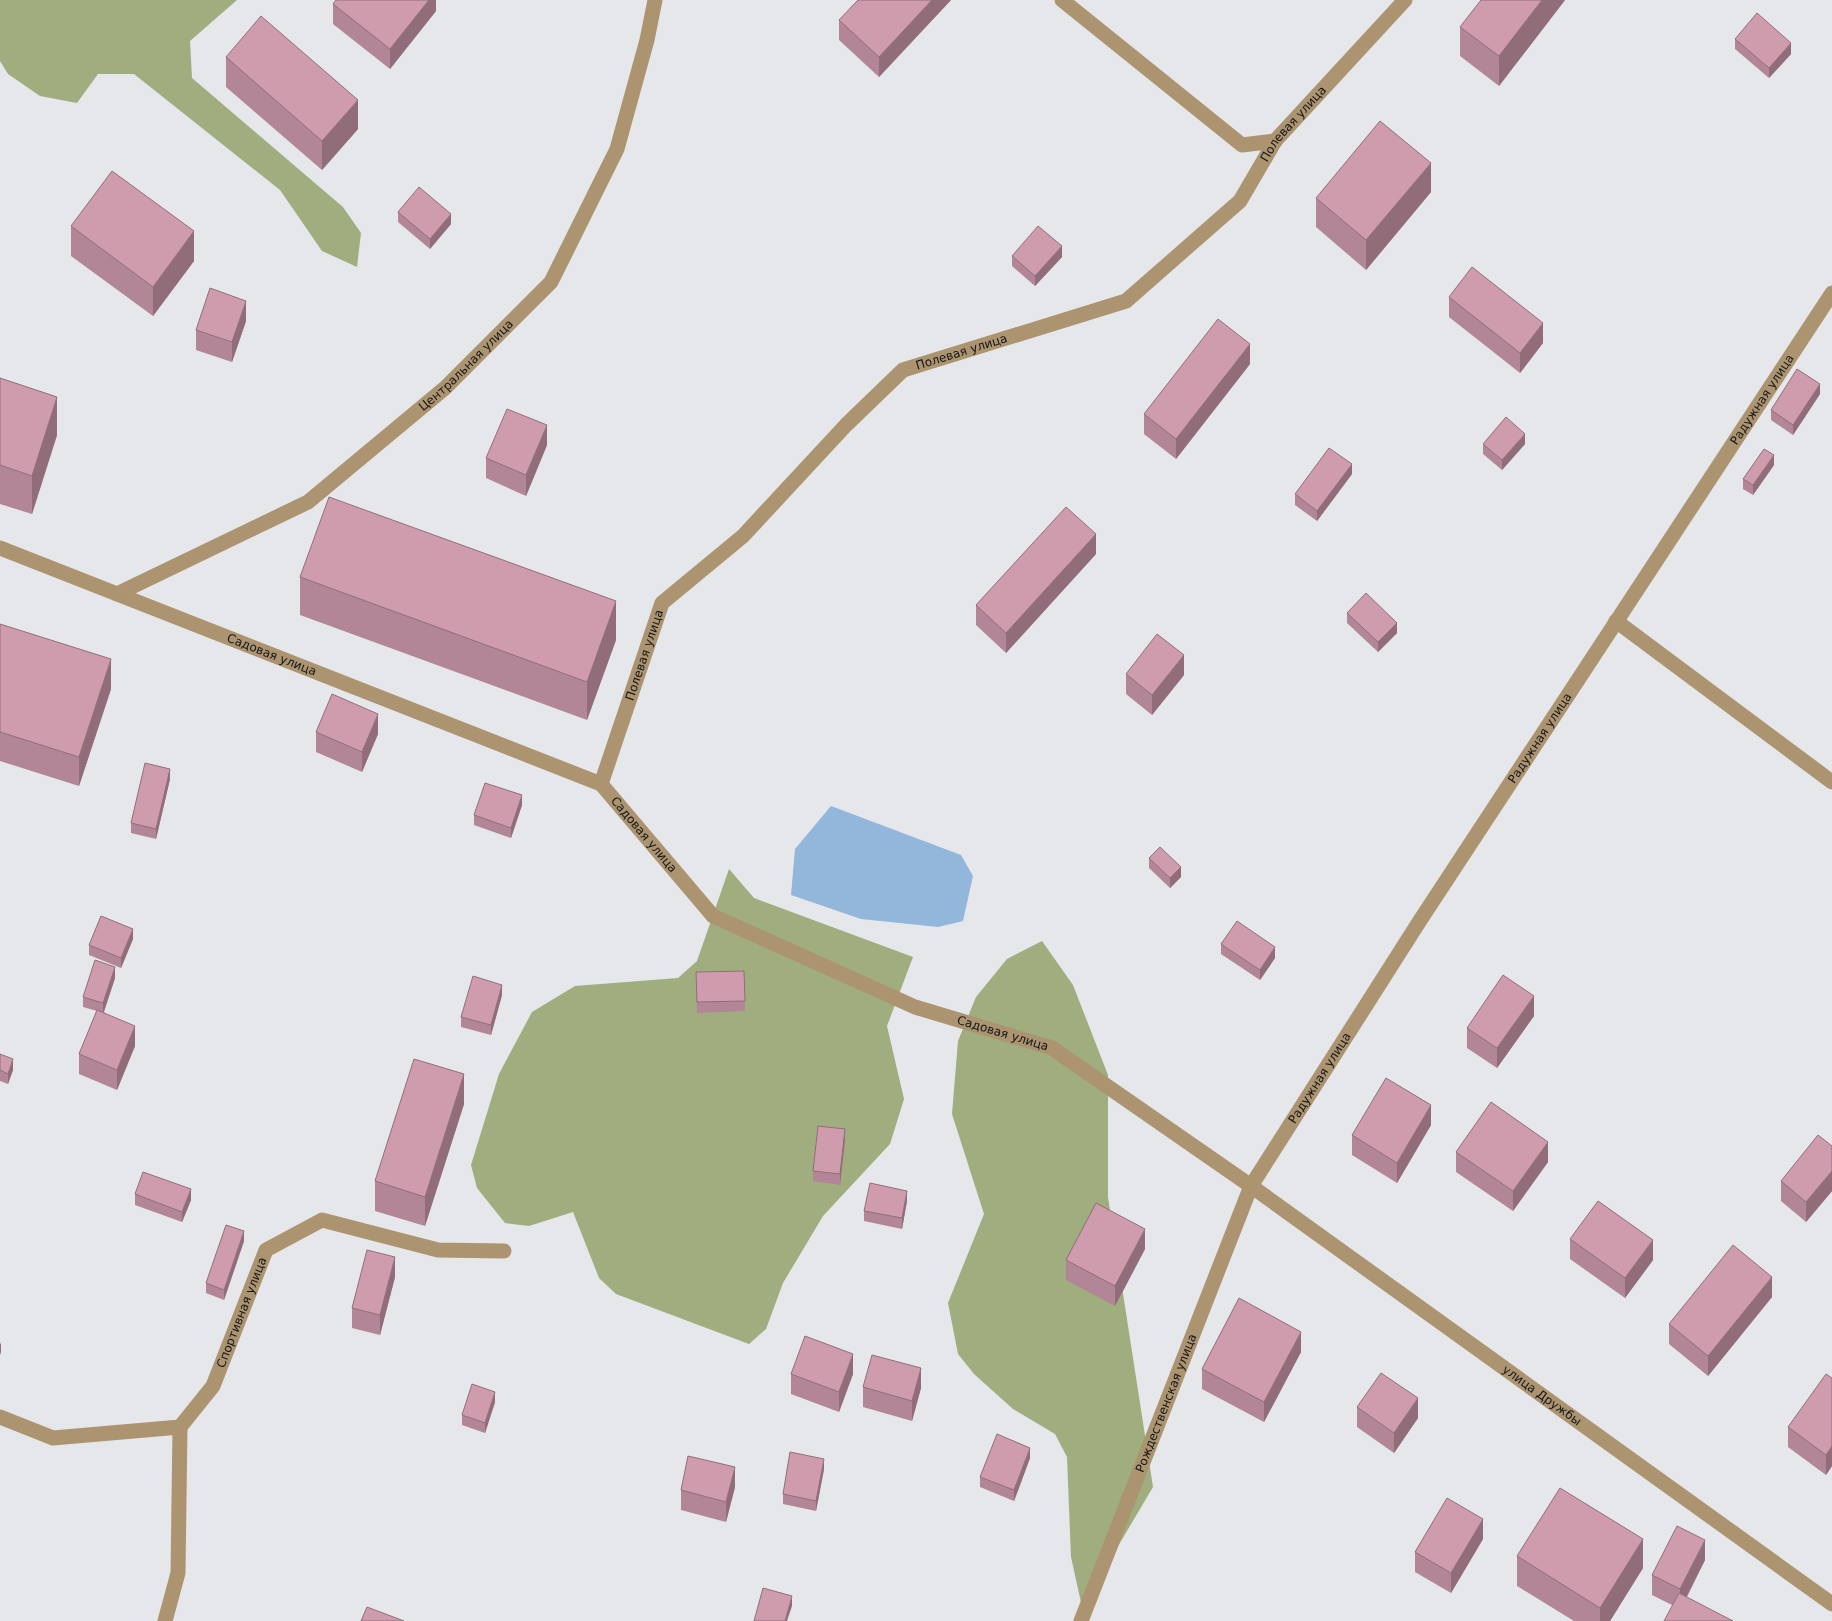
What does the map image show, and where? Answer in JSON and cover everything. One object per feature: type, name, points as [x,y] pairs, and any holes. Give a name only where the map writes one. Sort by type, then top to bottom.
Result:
[{"type":"street","name":"Центральная улица","points":[[117,594],[308,502],[446,388],[551,282],[617,149],[647,40],[655,0]]},
{"type":"street","points":[[1062,0],[1242,144],[1275,141]]},
{"type":"street","name":"Полевая улица","points":[[601,784],[662,603],[743,536],[846,425],[903,370],[1126,301],[1240,201],[1275,141],[1405,0]]},
{"type":"street","name":"Радужная улица","points":[[1251,1186],[1419,922],[1832,293]]},
{"type":"street","name":"Садовая улица","points":[[0,548],[601,784],[713,916],[915,1007],[1052,1048],[1251,1186]]},
{"type":"street","points":[[1616,621],[1832,782]]},
{"type":"street","name":"улица Дружбы","points":[[1251,1186],[1832,1604]]},
{"type":"street","name":"Рождественская улица","points":[[1082,1621],[1251,1186]]},
{"type":"street","name":"Спортивная улица","points":[[180,1427],[213,1386],[266,1250],[322,1220],[438,1250],[504,1251]]},
{"type":"street","points":[[0,1418],[53,1438],[180,1427],[178,1573],[165,1621]]},
{"type":"green space","points":[[0,0],[237,0],[190,41],[192,78],[343,207],[361,233],[357,267],[322,251],[280,190],[134,74],[98,74],[77,103],[40,96],[8,74],[0,61]]},
{"type":"green space","points":[[729,869],[754,898],[913,957],[887,1026],[904,1099],[890,1144],[823,1216],[783,1283],[766,1329],[749,1344],[616,1294],[599,1278],[573,1212],[529,1226],[505,1223],[477,1188],[471,1165],[499,1074],[532,1012],[575,986],[678,978],[697,961]]},
{"type":"green space","points":[[1042,941],[1073,985],[1108,1075],[1108,1197],[1153,1487],[1082,1607],[1071,1557],[1067,1457],[1055,1434],[1013,1409],[974,1374],[958,1354],[948,1303],[984,1214],[952,1114],[958,1041],[976,997],[1007,959]]},
{"type":"water","points":[[831,806],[961,855],[973,876],[963,921],[938,927],[861,919],[791,895],[795,849]]},
{"type":"building","points":[[336,0],[429,0],[390,49],[333,4]]},
{"type":"building","points":[[858,0],[932,0],[879,57],[839,20]]},
{"type":"building","points":[[1481,0],[1542,0],[1499,56],[1460,27]]},
{"type":"building","points":[[1757,13],[1791,43],[1769,68],[1735,39]]},
{"type":"building","points":[[261,16],[358,100],[322,141],[226,57]]},
{"type":"building","points":[[1380,121],[1431,163],[1366,240],[1316,198]]},
{"type":"building","points":[[112,171],[194,231],[153,287],[71,226]]},
{"type":"building","points":[[419,187],[451,214],[430,239],[398,212]]},
{"type":"building","points":[[1038,226],[1062,246],[1035,276],[1012,256]]},
{"type":"building","points":[[1472,267],[1543,323],[1520,353],[1449,297]]},
{"type":"building","points":[[210,288],[246,301],[232,342],[196,330]]},
{"type":"building","points":[[1218,319],[1250,344],[1176,439],[1144,414]]},
{"type":"building","points":[[1797,369],[1820,384],[1793,425],[1771,410]]},
{"type":"building","points":[[0,378],[57,397],[32,476],[0,465]]},
{"type":"building","points":[[507,409],[547,425],[526,475],[486,458]]},
{"type":"building","points":[[1506,417],[1525,434],[1502,460],[1483,444]]},
{"type":"building","points":[[1329,448],[1352,464],[1317,511],[1295,494]]},
{"type":"building","points":[[1764,449],[1774,455],[1753,485],[1743,479]]},
{"type":"building","points":[[329,497],[616,601],[587,682],[300,577]]},
{"type":"building","points":[[1066,507],[1096,534],[1006,633],[976,605]]},
{"type":"building","points":[[1366,593],[1397,623],[1378,642],[1347,613]]},
{"type":"building","points":[[0,624],[111,659],[79,757],[0,732]]},
{"type":"building","points":[[1157,634],[1184,655],[1152,695],[1126,674]]},
{"type":"building","points":[[332,694],[378,714],[362,752],[316,732]]},
{"type":"building","points":[[145,763],[170,769],[156,829],[131,823]]},
{"type":"building","points":[[485,783],[522,795],[511,828],[474,815]]},
{"type":"building","points":[[1160,847],[1181,867],[1170,878],[1149,858]]},
{"type":"building","points":[[101,916],[133,929],[121,958],[89,945]]},
{"type":"building","points":[[1237,921],[1275,947],[1260,970],[1221,944]]},
{"type":"building","points":[[95,960],[115,967],[103,1003],[83,997]]},
{"type":"building","points":[[744,971],[745,1001],[697,1002],[696,972]]},
{"type":"building","points":[[1503,975],[1534,996],[1497,1048],[1467,1028]]},
{"type":"building","points":[[473,976],[502,985],[491,1025],[461,1017]]},
{"type":"building","points":[[97,1010],[135,1026],[117,1070],[79,1054]]},
{"type":"building","points":[[0,1054],[13,1059],[8,1074],[0,1070]]},
{"type":"building","points":[[414,1059],[464,1074],[425,1197],[375,1181]]},
{"type":"building","points":[[1386,1078],[1431,1105],[1397,1163],[1352,1135]]},
{"type":"building","points":[[1491,1102],[1548,1142],[1513,1191],[1456,1152]]},
{"type":"building","points":[[818,1126],[845,1129],[840,1174],[813,1171]]},
{"type":"building","points":[[1818,1135],[1832,1146],[1832,1171],[1806,1202],[1781,1181]]},
{"type":"building","points":[[143,1172],[191,1189],[182,1212],[135,1194]]},
{"type":"building","points":[[870,1183],[907,1191],[902,1218],[864,1211]]},
{"type":"building","points":[[1598,1201],[1653,1240],[1625,1278],[1570,1239]]},
{"type":"building","points":[[1096,1203],[1145,1229],[1115,1286],[1066,1260]]},
{"type":"building","points":[[226,1225],[244,1231],[224,1290],[206,1283]]},
{"type":"building","points":[[1733,1245],[1772,1277],[1708,1356],[1669,1324]]},
{"type":"building","points":[[367,1250],[395,1257],[380,1315],[352,1308]]},
{"type":"building","points":[[1239,1298],[1301,1332],[1264,1402],[1202,1369]]},
{"type":"building","points":[[805,1336],[853,1354],[839,1392],[791,1374]]},
{"type":"building","points":[[872,1355],[921,1368],[912,1401],[863,1387]]},
{"type":"building","points":[[1381,1373],[1418,1398],[1394,1433],[1357,1407]]},
{"type":"building","points":[[1826,1374],[1832,1378],[1832,1446],[1826,1455],[1788,1427]]},
{"type":"building","points":[[472,1384],[495,1392],[485,1423],[462,1415]]},
{"type":"building","points":[[997,1434],[1030,1448],[1014,1490],[980,1477]]},
{"type":"building","points":[[790,1452],[824,1459],[816,1501],[783,1494]]},
{"type":"building","points":[[688,1456],[735,1467],[726,1502],[681,1490]]},
{"type":"building","points":[[1560,1488],[1643,1539],[1600,1608],[1517,1556]]},
{"type":"building","points":[[1447,1498],[1483,1519],[1451,1573],[1415,1552]]},
{"type":"building","points":[[1677,1526],[1705,1540],[1680,1589],[1652,1575]]},
{"type":"building","points":[[763,1588],[792,1596],[785,1621],[754,1621]]},
{"type":"building","points":[[1679,1593],[1733,1621],[1664,1621]]},
{"type":"building","points":[[367,1607],[404,1621],[361,1621]]}]
